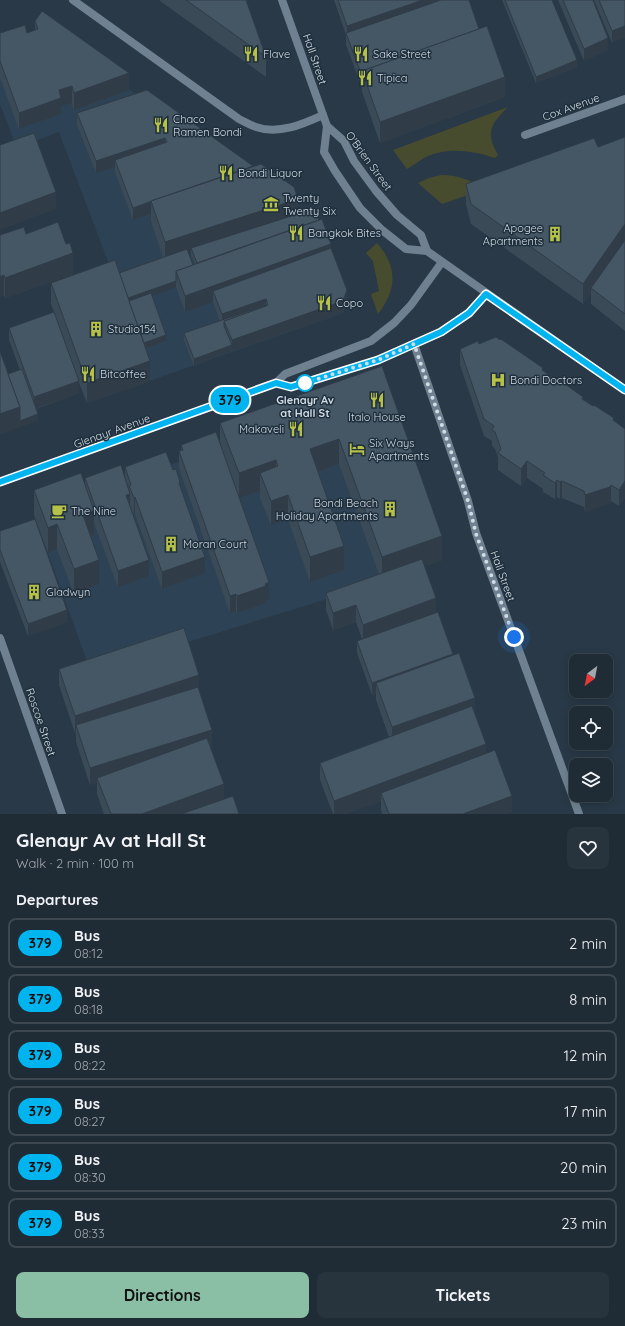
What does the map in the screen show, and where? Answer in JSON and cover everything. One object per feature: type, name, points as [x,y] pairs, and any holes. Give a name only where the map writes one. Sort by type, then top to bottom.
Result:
[{"type":"street","points":[[73,0],[239,119],[257,128],[270,130],[297,126],[323,115]]},
{"type":"street","name":"Hall Street","points":[[282,0],[327,126]]},
{"type":"street","name":"Cox Avenue","points":[[525,135],[625,99]]},
{"type":"street","points":[[327,126],[324,152],[360,208],[382,230],[406,249],[427,251]]},
{"type":"street","name":"O'Brien Street","points":[[327,126],[344,141],[354,161],[376,191],[397,215],[421,235],[427,251],[486,294],[625,390]]},
{"type":"street","name":"Glenayr Avenue","points":[[0,482],[276,383],[285,374],[371,341],[394,323],[411,305],[442,262]]},
{"type":"street","name":"Glenayr Avenue","points":[[276,383],[291,387],[378,360],[441,332],[469,313],[486,294]]},
{"type":"street","name":"Hall Street","points":[[414,344],[468,501],[476,534],[579,814]]},
{"type":"street","name":"Roscoe Street","points":[[0,638],[62,814]]},
{"type":"shaded area","points":[[42,27],[147,102],[343,313],[87,403],[51,304],[115,280],[59,132],[17,148],[0,104],[0,43]]},
{"type":"shaded area","points":[[382,391],[442,560],[382,582],[91,672],[34,515],[121,482]]},
{"type":"green space","points":[[508,107],[497,118],[492,129],[492,140],[498,155],[495,158],[478,153],[462,151],[436,153],[428,156],[407,169],[393,150]]},
{"type":"green space","points":[[441,175],[464,179],[485,189],[442,204],[418,183]]},
{"type":"green space","points":[[377,243],[389,261],[392,270],[392,287],[389,296],[378,314],[371,294],[379,291],[373,261],[366,253]]},
{"type":"building","points":[[186,0],[246,0],[266,57]]},
{"type":"building","points":[[338,0],[423,0],[347,26]]},
{"type":"building","points":[[441,0],[469,0],[479,29],[362,71],[362,76],[346,33]]},
{"type":"building","points":[[505,0],[552,0],[577,60],[536,77]]},
{"type":"building","points":[[563,0],[593,0],[608,38],[584,49]]},
{"type":"building","points":[[599,0],[625,0],[625,26],[612,31]]},
{"type":"building","points":[[42,11],[129,73],[74,93],[72,86],[59,90],[61,98],[19,113],[0,61],[0,33],[25,25],[27,33],[38,29],[35,21]]},
{"type":"building","points":[[487,26],[505,77],[380,122],[362,71]]},
{"type":"building","points":[[147,90],[253,166],[133,208],[115,160],[167,142],[165,138],[96,161],[77,113]]},
{"type":"building","points":[[34,133],[56,192],[0,213],[0,145]]},
{"type":"building","name":"Apogee Apartments","points":[[625,137],[625,224],[583,284],[471,204],[466,184],[594,138],[598,147]]},
{"type":"building","points":[[261,164],[294,187],[298,199],[165,242],[151,201]]},
{"type":"building","points":[[307,211],[319,220],[197,263],[191,248]]},
{"type":"building","points":[[322,219],[331,244],[185,296],[176,271]]},
{"type":"building","points":[[58,222],[66,244],[70,243],[73,253],[5,278],[4,275],[0,277],[0,235],[24,227],[26,234]]},
{"type":"building","points":[[625,240],[625,314],[591,288]]},
{"type":"building","points":[[331,248],[347,290],[343,301],[232,340],[224,321],[268,305],[266,299],[222,314],[213,291]]},
{"type":"building","points":[[187,249],[193,265],[176,271],[176,281],[128,298],[119,273]]},
{"type":"building","name":"Studio154","points":[[115,260],[150,361],[87,383],[51,283]]},
{"type":"building","points":[[151,293],[166,335],[144,343],[129,301]]},
{"type":"building","points":[[266,305],[224,321],[224,326],[232,345],[194,359],[184,333]]},
{"type":"building","points":[[54,312],[79,381],[34,397],[9,328]]},
{"type":"building","points":[[496,337],[543,368],[542,370],[553,378],[554,376],[583,397],[582,399],[614,418],[613,420],[625,429],[625,481],[619,490],[611,485],[610,487],[585,495],[584,491],[562,481],[560,482],[557,480],[555,483],[543,475],[545,473],[527,461],[521,469],[498,453],[501,449],[495,432],[492,430],[494,426],[484,419],[460,349],[478,341],[479,344]]},
{"type":"building","points":[[0,351],[20,407],[0,414]]},
{"type":"building","points":[[382,366],[442,536],[382,557],[339,439],[310,449],[344,546],[310,557],[288,495],[271,501],[260,473],[278,466],[276,460],[239,473],[220,423]]},
{"type":"building","points":[[22,369],[38,414],[20,421],[20,407],[8,374]]},
{"type":"building","points":[[216,432],[269,582],[265,584],[266,586],[237,596],[236,594],[230,596],[179,451],[183,450],[181,445]]},
{"type":"building","name":"Moran Court","points":[[166,452],[173,470],[176,469],[179,483],[205,557],[162,572],[135,497],[134,498],[129,486],[131,485],[125,467]]},
{"type":"building","points":[[121,465],[130,494],[126,495],[149,560],[118,571],[85,478]]},
{"type":"building","points":[[81,473],[94,511],[83,515],[99,560],[74,569],[57,524],[48,528],[34,490]]},
{"type":"building","name":"Gladwyn","points":[[35,519],[67,610],[28,624],[0,550],[0,531]]},
{"type":"building","points":[[422,559],[436,598],[363,625],[356,605],[333,613],[326,593]]},
{"type":"building","points":[[438,612],[453,654],[372,683],[357,641]]},
{"type":"building","points":[[184,628],[199,675],[75,716],[59,669]]},
{"type":"building","points":[[459,653],[475,698],[392,727],[376,683]]},
{"type":"building","points":[[198,687],[212,730],[90,768],[76,725]]},
{"type":"building","points":[[472,706],[486,744],[334,801],[320,763]]},
{"type":"building","points":[[207,738],[224,784],[142,814],[111,814],[97,778]]},
{"type":"building","points":[[495,750],[512,796],[463,814],[389,814],[381,793]]},
{"type":"building","points":[[233,796],[239,814],[181,814]]},
{"type":"bus line","name":"379","points":[[0,482],[276,383],[291,387],[378,360],[441,332],[469,313],[486,294],[625,390]]},
{"type":"place","name":"Flave","points":[[251,54]]},
{"type":"place","name":"Sake Street","points":[[361,54]]},
{"type":"place","name":"Tipica","points":[[365,78]]},
{"type":"place","name":"Chaco Ramen Bondi","points":[[161,125]]},
{"type":"place","name":"Bondi Liquor","points":[[226,173]]},
{"type":"place","name":"Twenty Twenty Six","points":[[271,204]]},
{"type":"place","name":"Bangkok Bites","points":[[296,233]]},
{"type":"place","name":"Apogee Apartments","points":[[555,234]]},
{"type":"place","name":"Copo","points":[[324,303]]},
{"type":"place","name":"Studio154","points":[[96,329]]},
{"type":"place","name":"Bitcoffee","points":[[88,374]]},
{"type":"place","name":"Bondi Doctors","points":[[498,380]]},
{"type":"place","name":"Glenayr Av at Hall St","points":[[305,383]]},
{"type":"place","name":"Italo House","points":[[377,400]]},
{"type":"place","name":"Makaveli","points":[[296,429]]},
{"type":"place","name":"Six Ways Apartments","points":[[357,449]]},
{"type":"place","name":"Bondi Beach Holiday Apartments","points":[[390,509]]},
{"type":"place","name":"The Nine","points":[[59,511]]},
{"type":"place","name":"Moran Court","points":[[171,544]]},
{"type":"place","name":"Gladwyn","points":[[34,592]]},
{"type":"route","points":[[305,383],[378,360],[414,344],[468,501],[476,534],[514,637]]}]
